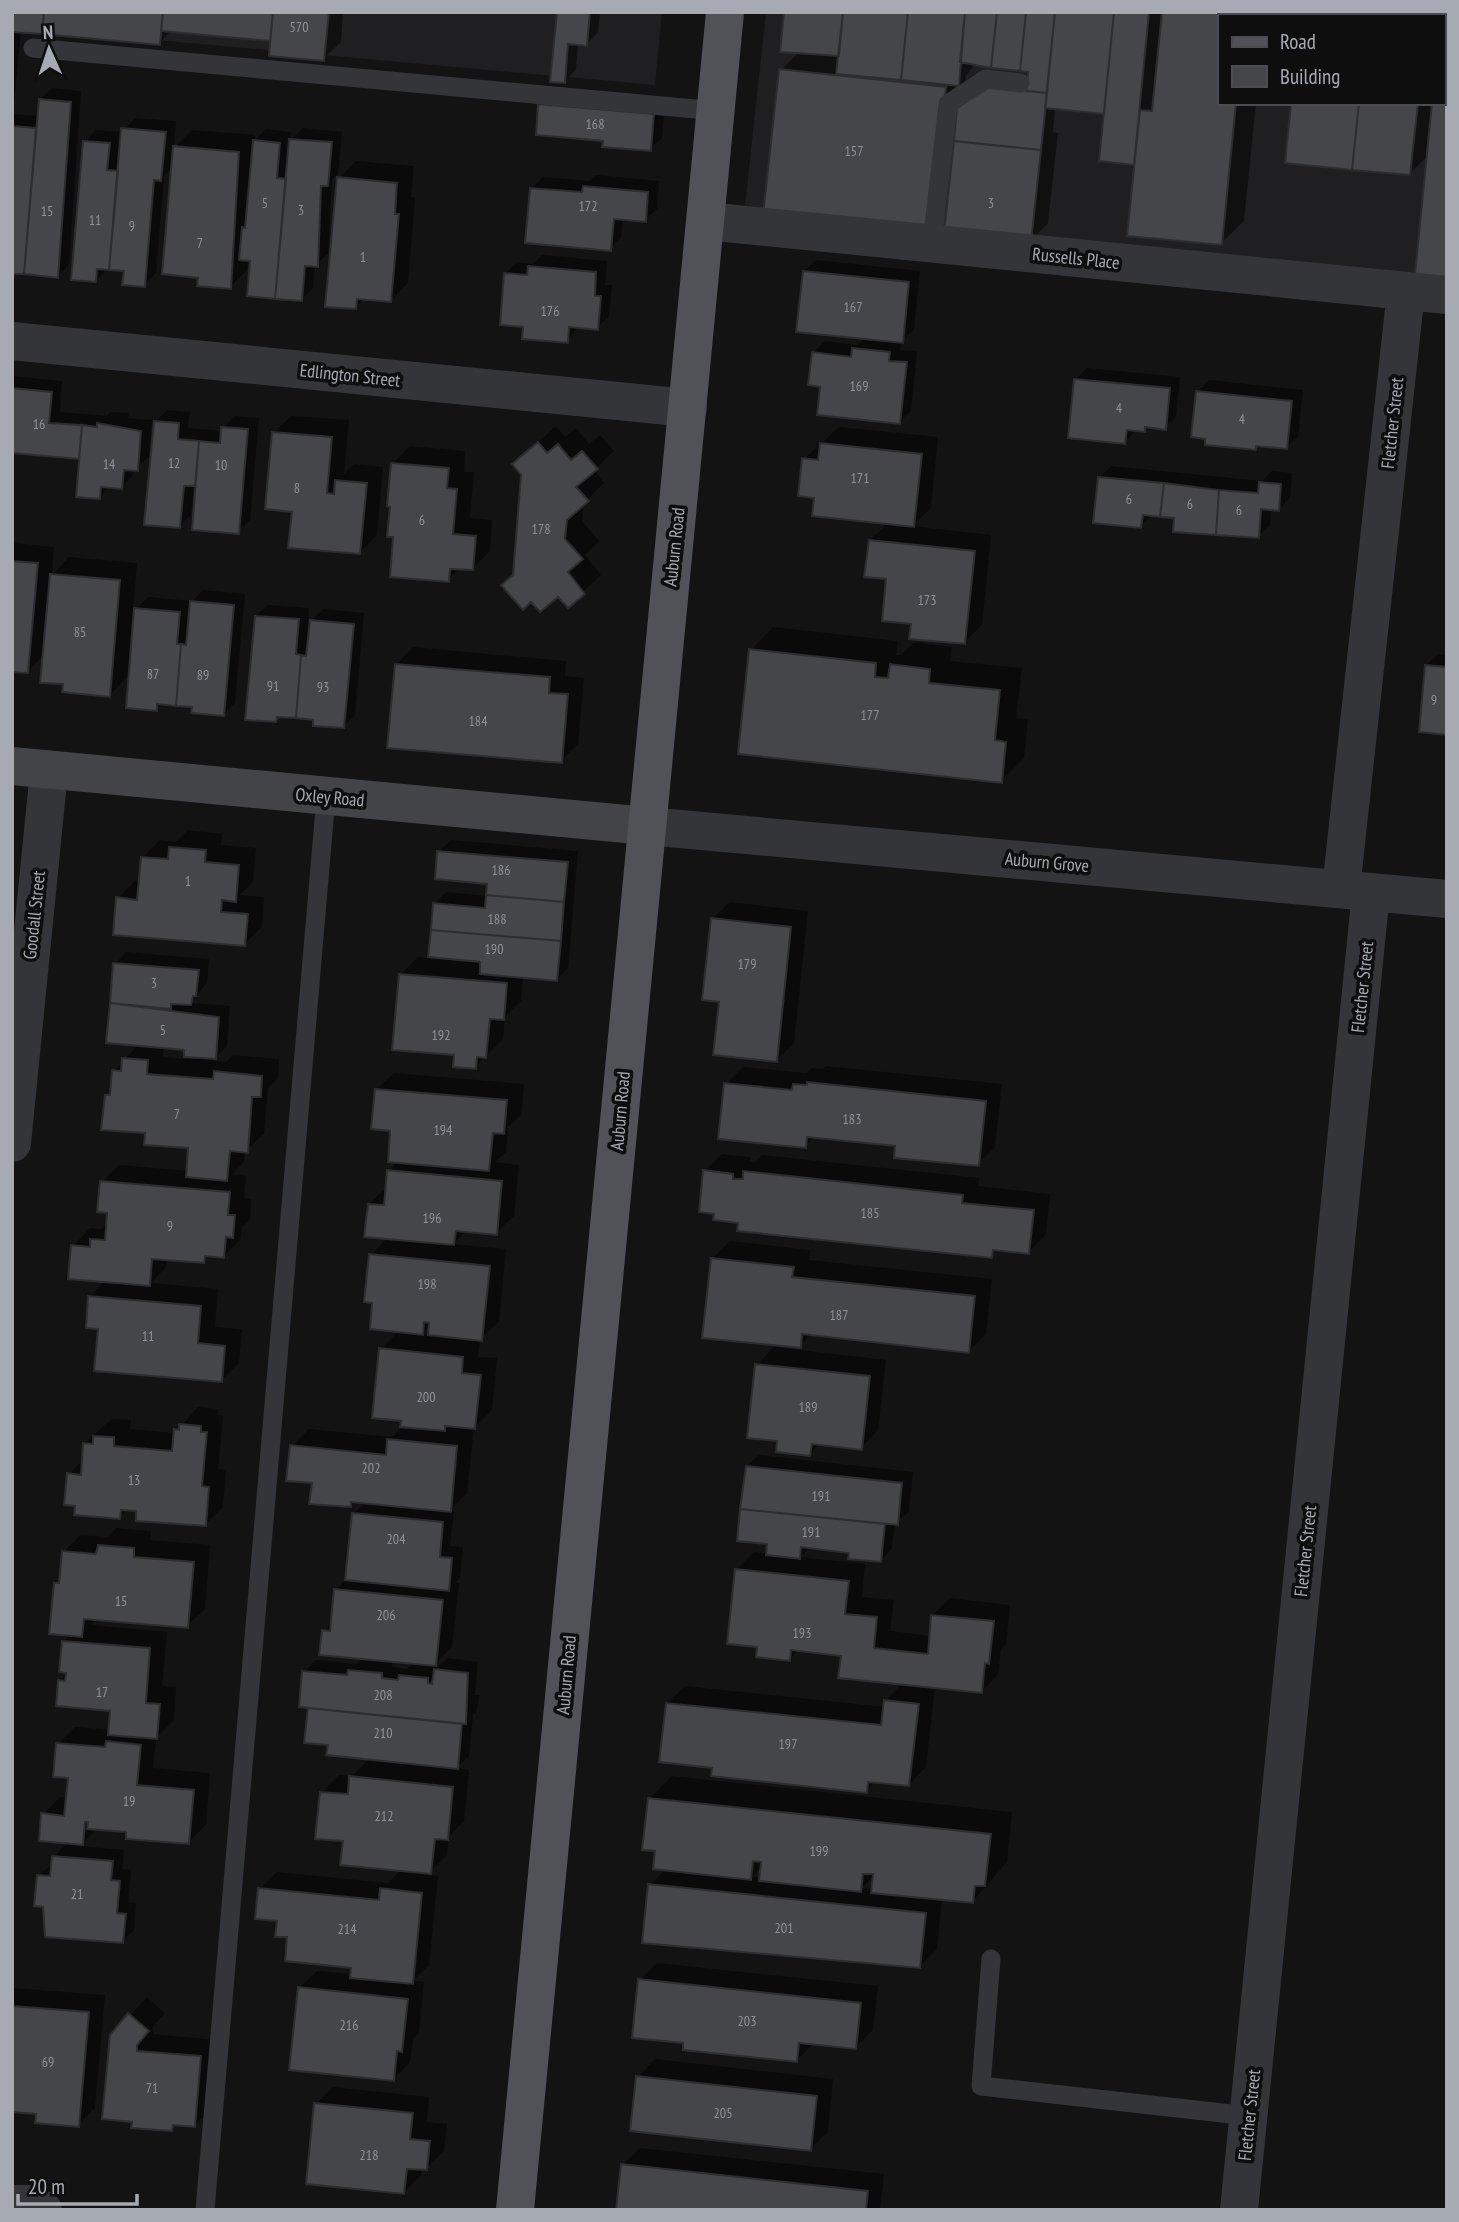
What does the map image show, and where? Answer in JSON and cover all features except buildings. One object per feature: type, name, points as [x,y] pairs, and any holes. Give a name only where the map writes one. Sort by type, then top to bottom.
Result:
[{"type":"main road","name":"Auburn Road","points":[[515,2210],[725,12]]},
{"type":"street","name":"Russells Place","points":[[706,221],[1447,295]]},
{"type":"street","name":"Fletcher Street","points":[[1239,2210],[1356,890],[1406,290]]},
{"type":"street","name":"Edlington Street","points":[[12,341],[688,408]]},
{"type":"street","name":"Oxley Road","points":[[30,768],[647,827]]},
{"type":"street","name":"Goodall Street","points":[[12,1143],[30,768]]},
{"type":"street","name":"Auburn Grove","points":[[647,827],[1447,900]]},
{"type":"lane","points":[[33,48],[717,111]]},
{"type":"lane","points":[[932,244],[948,104],[986,79],[1020,83]]},
{"type":"lane","points":[[205,2210],[326,797]]},
{"type":"lane","points":[[991,1959],[981,2086],[1249,2116]]},
{"type":"shaded area","points":[[12,12],[662,12],[655,85],[12,27]]},
{"type":"shaded area","points":[[766,12],[1447,12],[1447,286],[745,206]]}]
